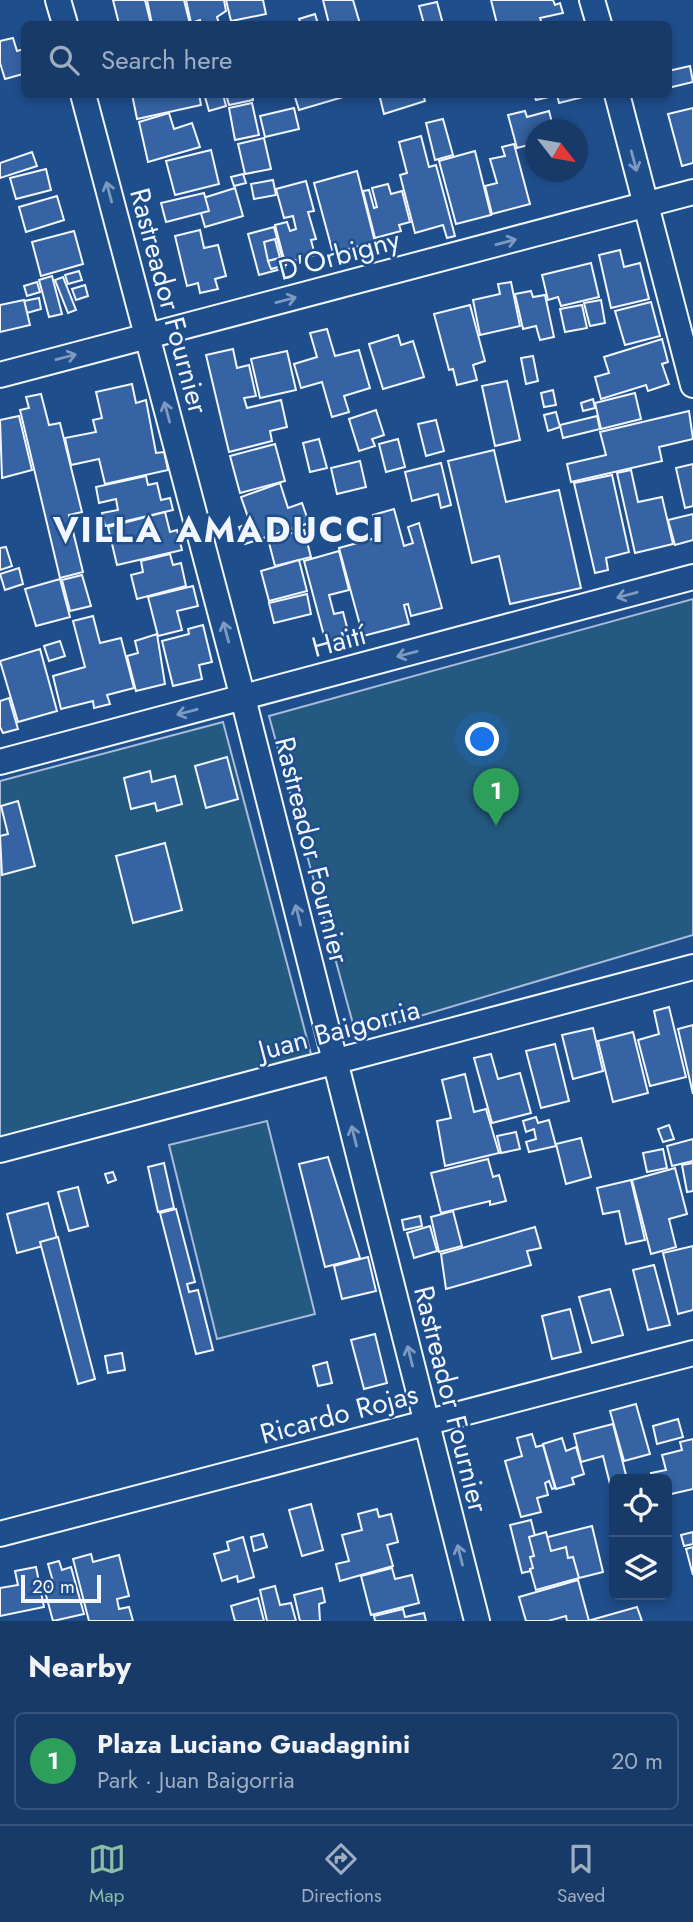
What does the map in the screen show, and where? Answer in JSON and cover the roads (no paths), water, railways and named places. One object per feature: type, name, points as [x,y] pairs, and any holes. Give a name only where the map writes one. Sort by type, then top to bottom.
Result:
[{"type":"street","points":[[58,0],[64,21]]},
{"type":"street","points":[[592,0],[597,21]]},
{"type":"street","name":"Rastreador Fournier","points":[[84,98],[243,698],[477,1621]]},
{"type":"street","points":[[618,98],[693,385]]},
{"type":"street","name":"D'Orbigny","points":[[0,375],[693,192]]},
{"type":"street","name":"Haití","points":[[0,762],[693,577]]},
{"type":"street","name":"Juan Baigorria","points":[[0,1150],[693,967]]},
{"type":"street","name":"Ricardo Rojas","points":[[0,1534],[693,1353]]},
{"type":"place","name":"Plaza Luciano Guadagnini","points":[[496,826]]},
{"type":"district","name":"VILLA AMADUCCI","points":[[219,530]]}]
